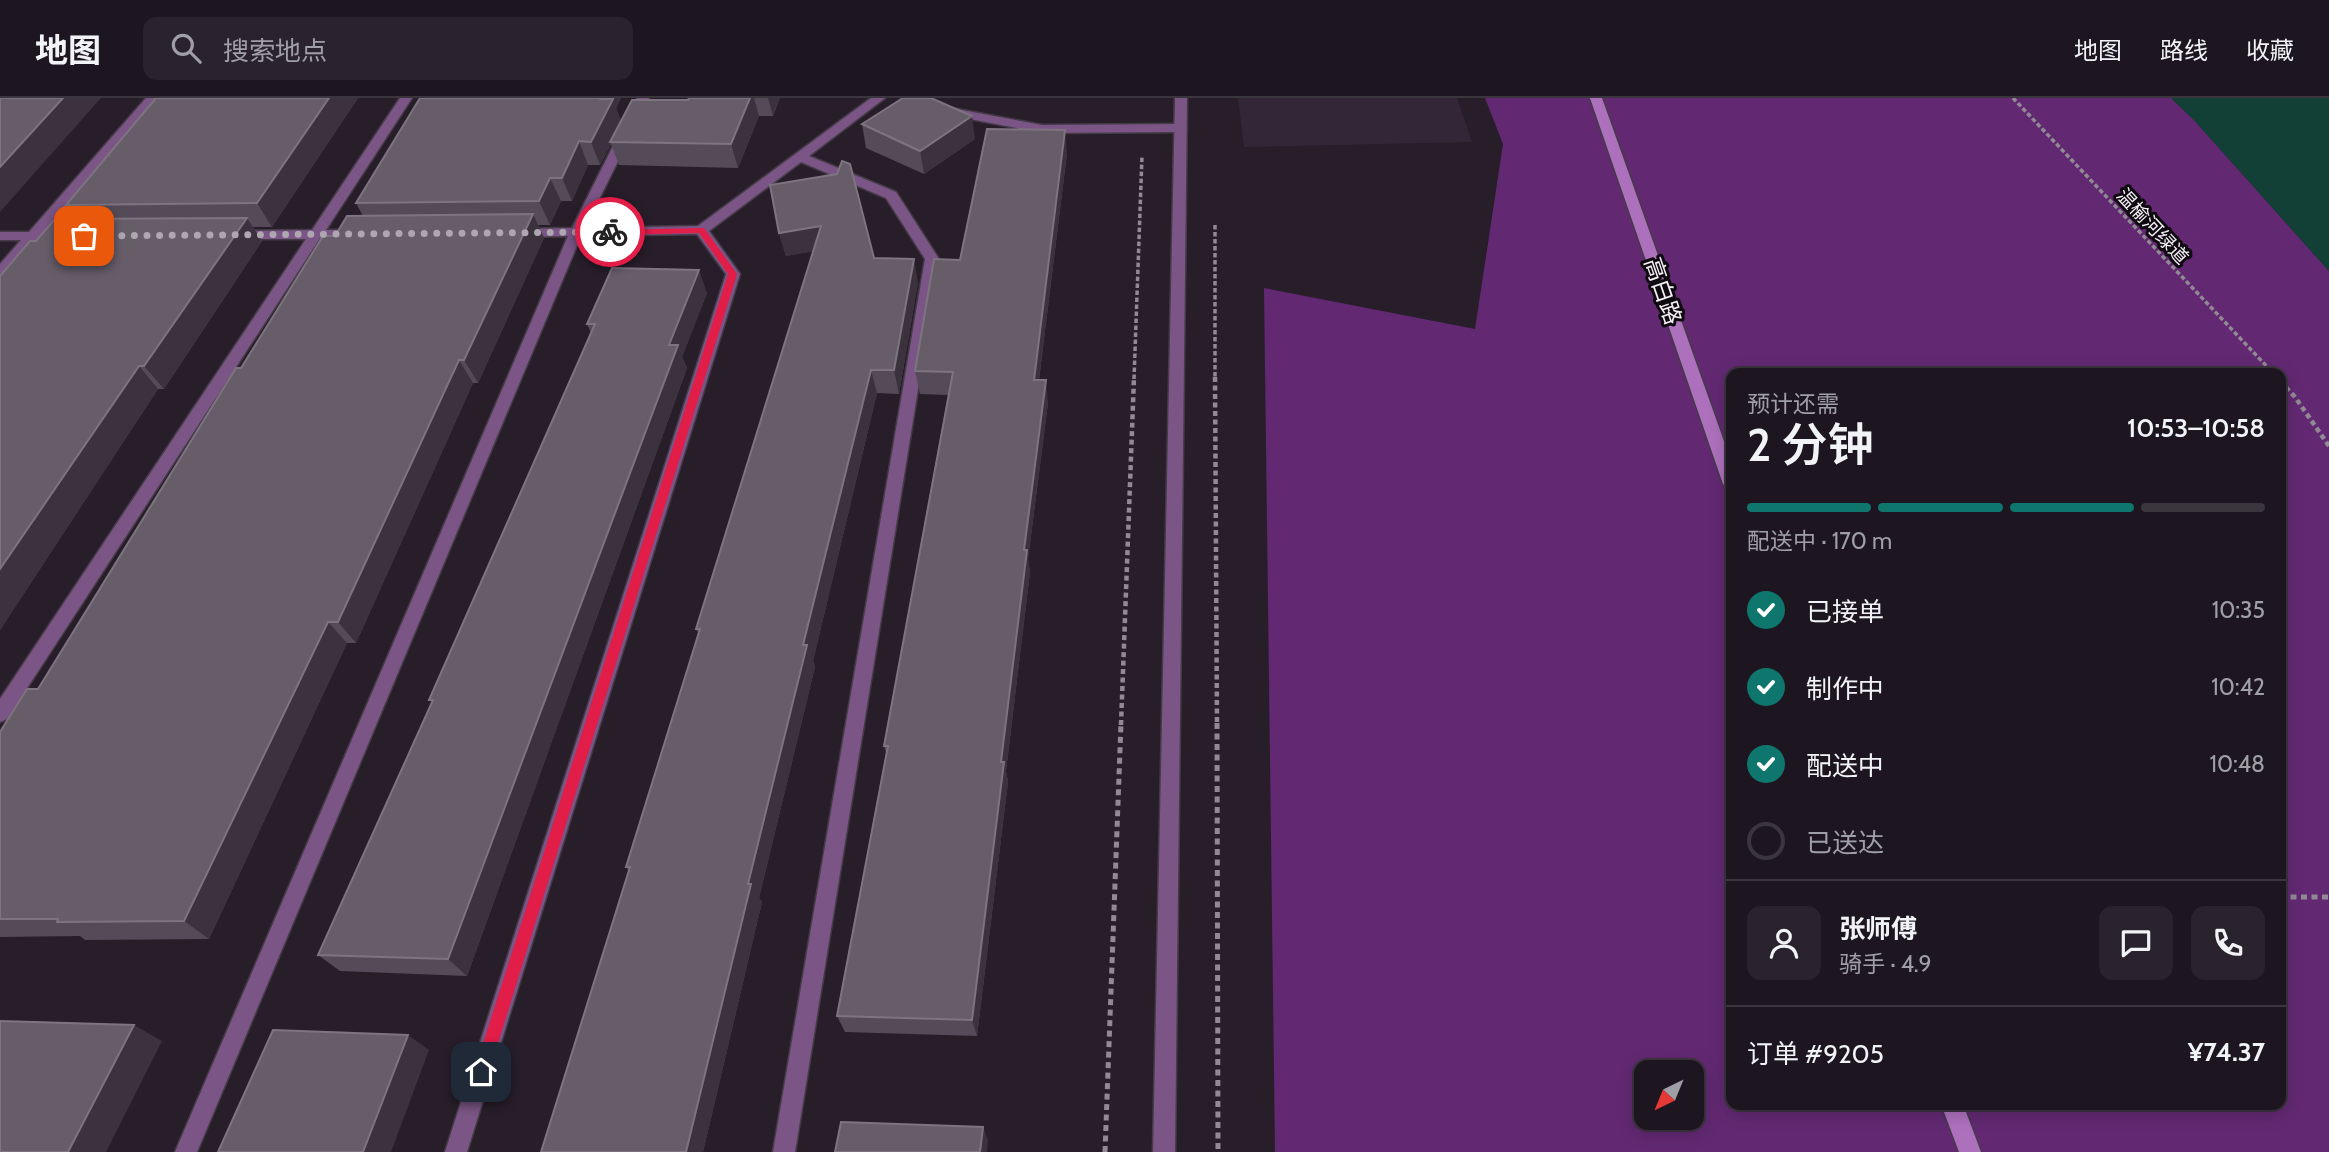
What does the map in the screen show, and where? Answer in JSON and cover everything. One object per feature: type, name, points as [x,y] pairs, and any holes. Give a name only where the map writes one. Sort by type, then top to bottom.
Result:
[{"type":"main road","name":"高白路","points":[[1595,98],[1726,470]]},
{"type":"main road","points":[[1954,1110],[1970,1152]]},
{"type":"street","points":[[0,273],[153,98]]},
{"type":"street","points":[[0,714],[406,98]]},
{"type":"street","points":[[186,1152],[576,233],[643,98]]},
{"type":"street","points":[[508,233],[701,230],[879,98]]},
{"type":"street","points":[[912,98],[943,110],[1042,129],[1181,128]]},
{"type":"street","points":[[1164,1152],[1181,98]]},
{"type":"street","points":[[784,1152],[932,259],[891,195],[800,157]]},
{"type":"street","points":[[456,1152],[733,274],[701,230]]},
{"type":"street","points":[[222,235],[372,234]]},
{"type":"street","points":[[0,236],[73,236]]},
{"type":"path","name":"温榆河绿道","points":[[2013,98],[2268,368]]},
{"type":"path","points":[[1105,1152],[1143,129]]},
{"type":"path","points":[[1214,215],[1218,1152]]},
{"type":"path","points":[[2286,387],[2329,446]]},
{"type":"path","points":[[2286,897],[2329,897]]},
{"type":"shaded area","points":[[1238,98],[1457,98],[1472,142],[1244,147]]},
{"type":"shaded area","points":[[1485,98],[2171,98],[2194,120],[2329,271],[2329,1152],[1275,1152],[1264,288],[1475,329],[1503,144]]},
{"type":"shaded area","points":[[2171,98],[2329,98],[2329,271],[2194,120]]},
{"type":"building","points":[[0,98],[63,98],[0,167]]},
{"type":"building","points":[[156,98],[329,98],[257,203],[66,205]]},
{"type":"building","points":[[420,98],[613,99],[591,142],[579,141],[562,178],[550,178],[539,201],[356,203]]},
{"type":"building","points":[[750,98],[731,144],[610,142],[632,100]]},
{"type":"building","points":[[903,98],[931,98],[972,116],[920,151],[862,124]]},
{"type":"building","points":[[987,129],[1065,130],[1034,380],[1046,380],[1024,550],[1027,550],[1001,762],[1004,762],[972,1020],[837,1016],[888,746],[884,746],[953,372],[915,371],[934,259],[960,260]]},
{"type":"building","points":[[842,161],[850,164],[874,258],[914,259],[894,370],[871,370],[803,645],[807,645],[686,1152],[541,1152],[630,867],[626,867],[700,629],[696,629],[821,226],[779,233],[770,185],[837,174]]},
{"type":"building","points":[[533,214],[464,360],[459,360],[338,622],[328,622],[184,921],[57,922],[58,919],[0,919],[0,732],[27,689],[38,689],[236,368],[241,368],[323,236],[335,236],[347,216]]},
{"type":"building","points":[[247,218],[144,366],[139,366],[0,569],[0,276],[30,241],[36,241],[55,219]]},
{"type":"building","points":[[612,268],[699,270],[669,345],[678,345],[448,959],[318,955],[433,700],[429,700],[595,324],[587,324]]},
{"type":"building","points":[[0,1021],[134,1025],[68,1152],[0,1152]]},
{"type":"building","points":[[273,1030],[408,1035],[363,1152],[218,1152]]},
{"type":"building","points":[[841,1122],[983,1127],[980,1152],[835,1152]]},
{"type":"way so far","points":[[84,236],[610,232]]},
{"type":"route","points":[[481,1072],[733,274],[701,230],[610,232]]}]
